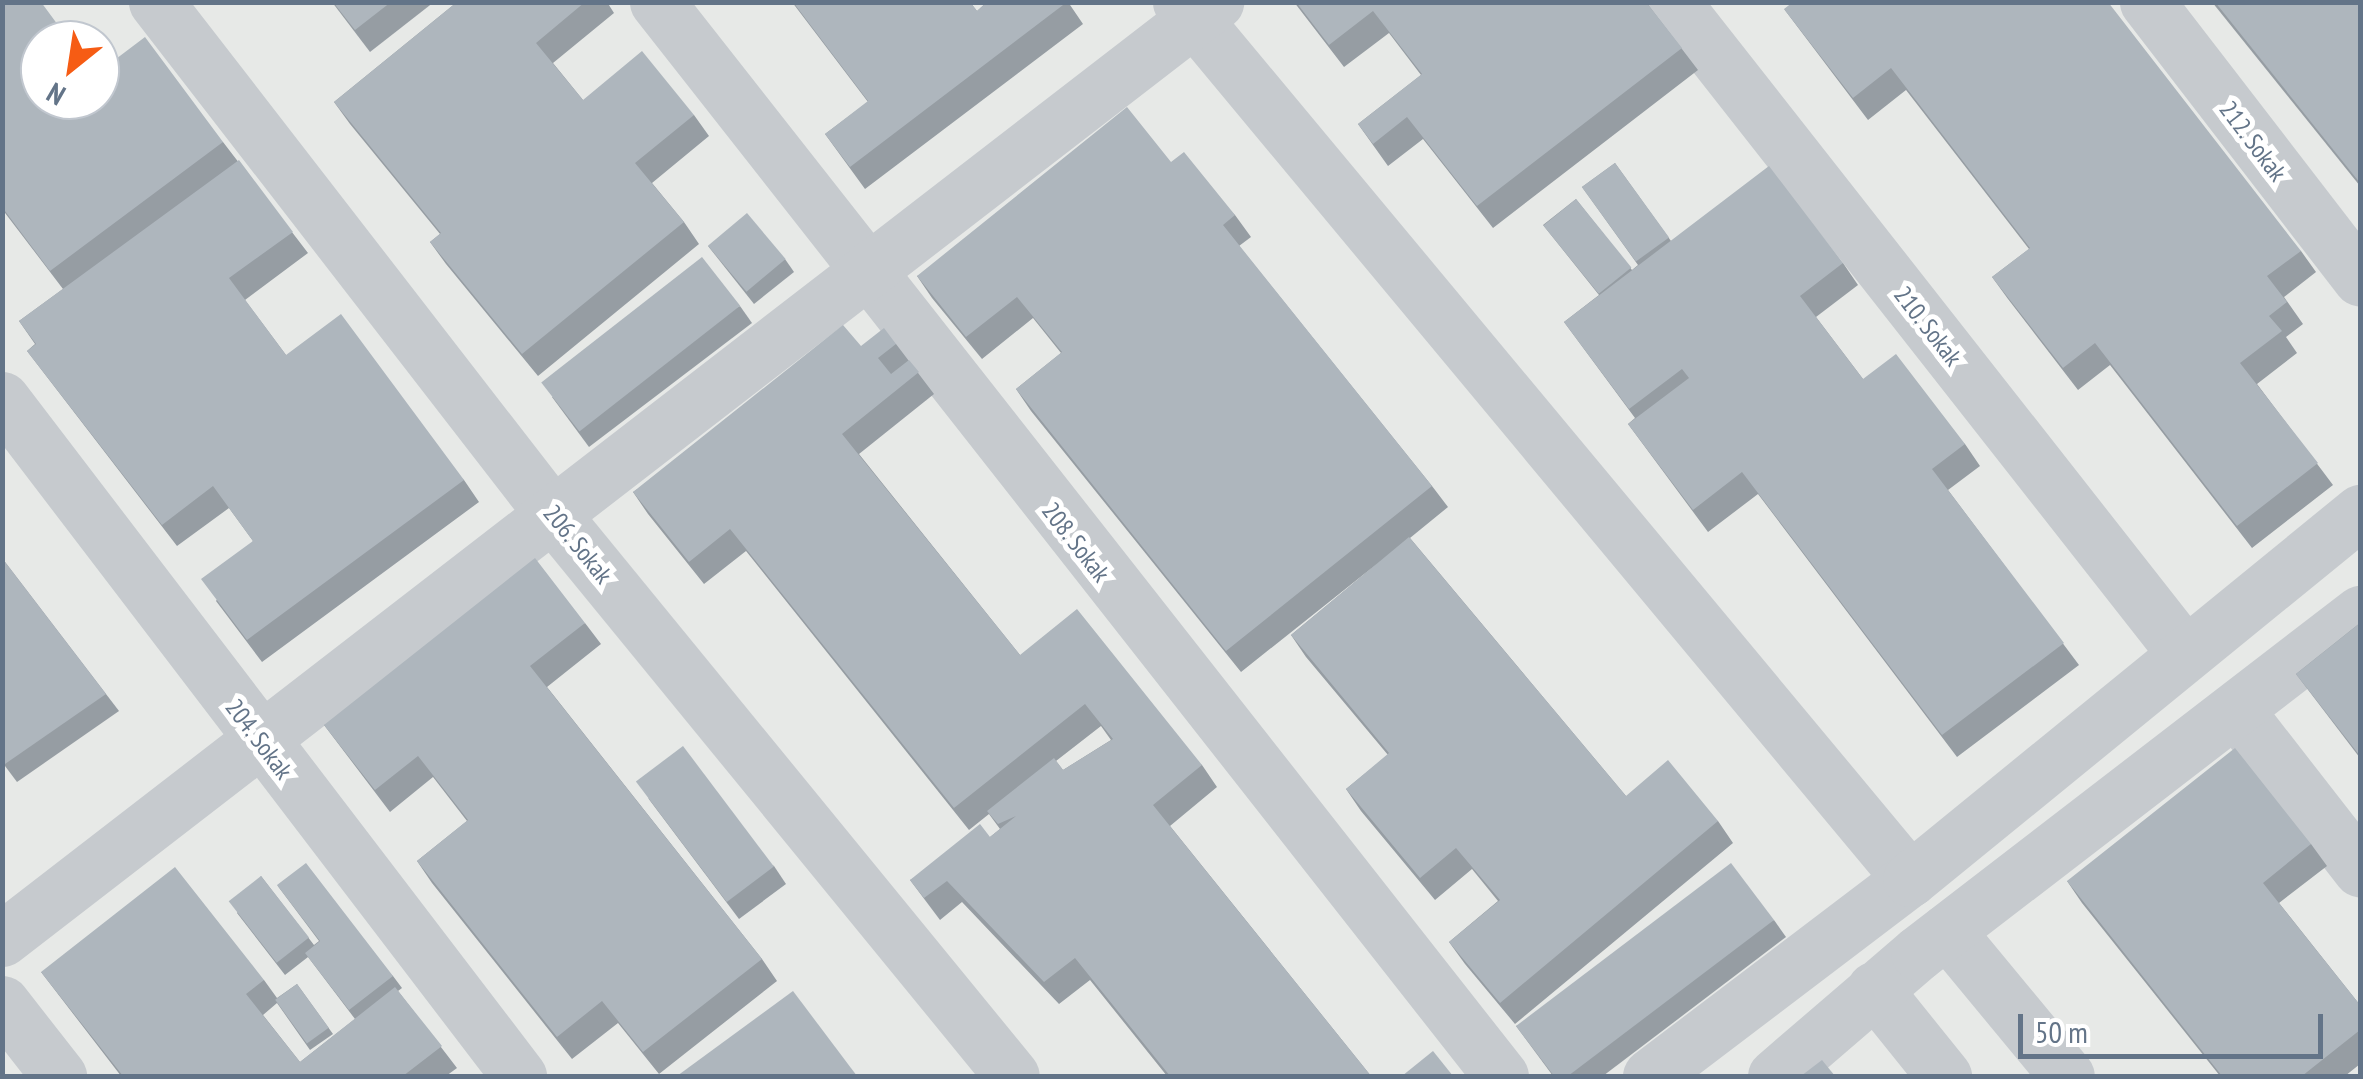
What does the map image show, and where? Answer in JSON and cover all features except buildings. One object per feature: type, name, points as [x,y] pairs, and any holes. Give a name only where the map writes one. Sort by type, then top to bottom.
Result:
[{"type":"street","name":"206. Sokak","points":[[156,2],[554,516],[1012,1076]]},
{"type":"street","name":"208. Sokak","points":[[657,2],[864,275],[1501,1076]]},
{"type":"street","name":"210. Sokak","points":[[1673,2],[2182,650]]},
{"type":"street","name":"212. Sokak","points":[[2147,2],[2360,279]]},
{"type":"street","points":[[2,939],[256,736],[554,516],[864,275],[1197,9],[1910,879]]},
{"type":"street","name":"204. Sokak","points":[[2,399],[519,1076]]},
{"type":"street","points":[[1650,1076],[1910,879],[2182,650],[2360,512]]},
{"type":"street","points":[[1774,1076],[1947,931],[2360,613]]},
{"type":"street","points":[[2236,710],[2360,869]]},
{"type":"street","points":[[1947,931],[2067,1076]]},
{"type":"street","points":[[1874,989],[1944,1076]]},
{"type":"street","points":[[2,1004],[58,1076]]},
{"type":"shaded area","points":[[3,3],[2360,3],[2360,1076],[3,1076]]}]
